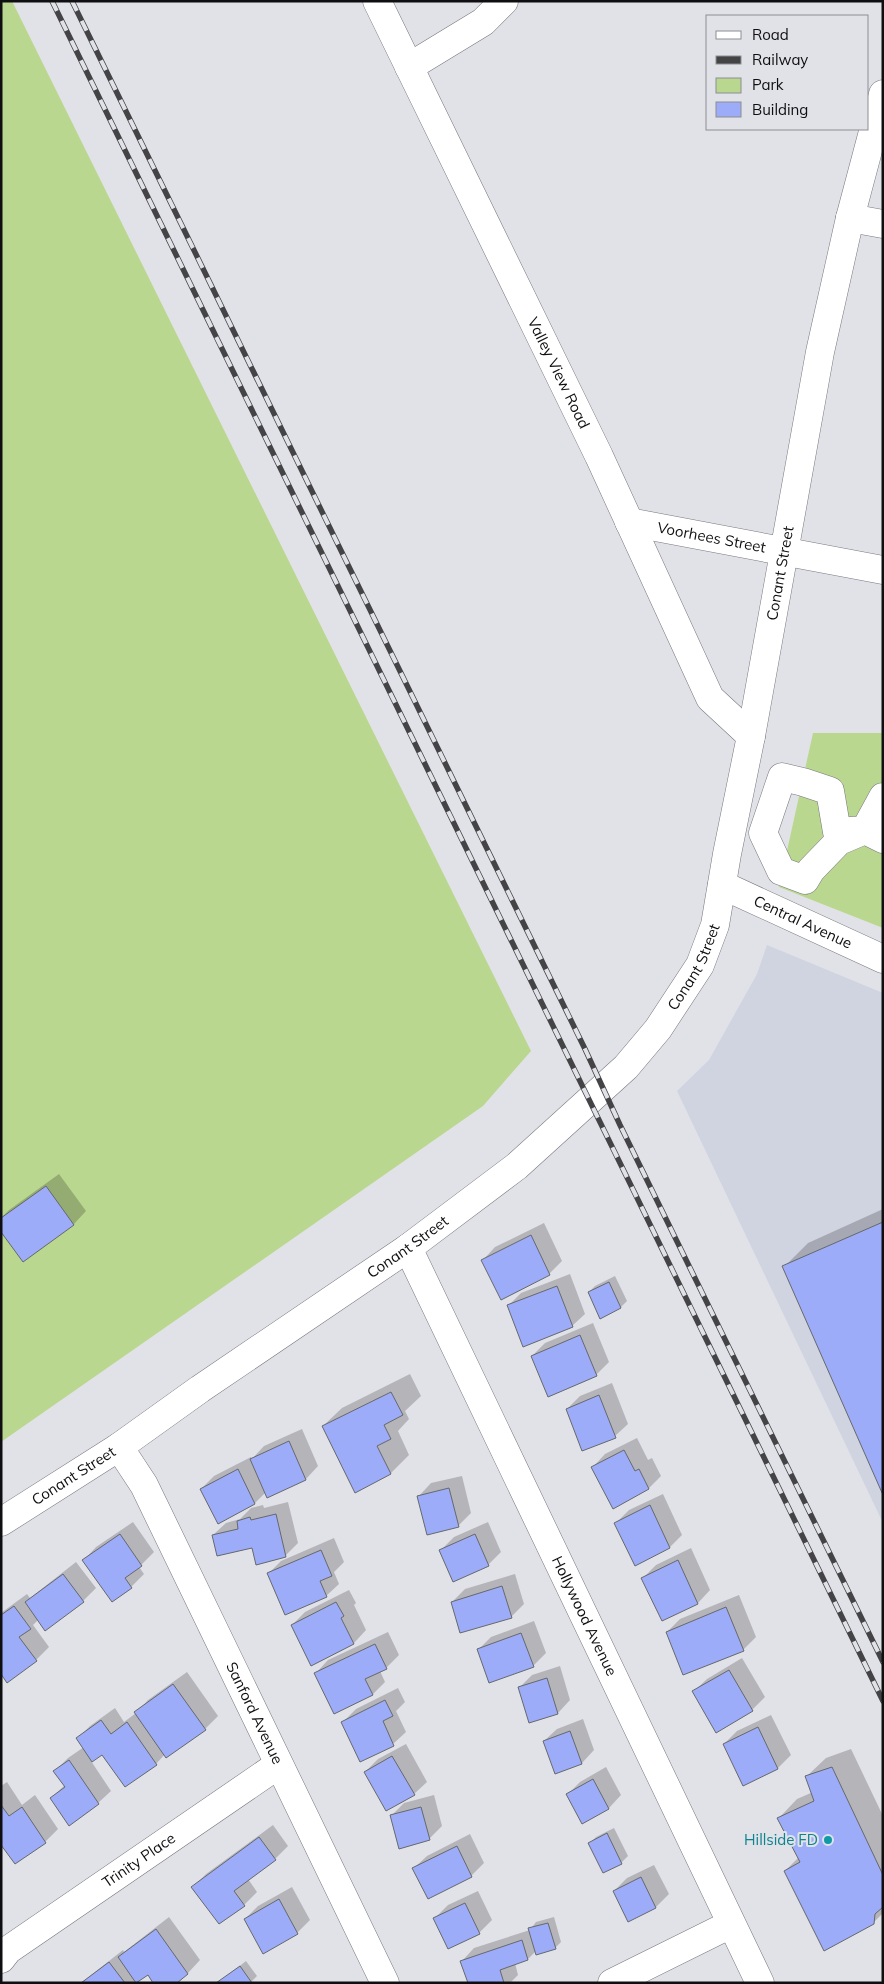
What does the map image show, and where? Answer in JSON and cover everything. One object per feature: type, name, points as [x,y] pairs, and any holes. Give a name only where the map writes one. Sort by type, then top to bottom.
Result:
[{"type":"street","name":"Valley View Road","points":[[377,1],[599,456],[710,698],[751,736]]},
{"type":"street","points":[[409,67],[483,22],[504,1]]},
{"type":"street","name":"Conant Street","points":[[1,1522],[119,1447],[200,1389],[408,1248],[517,1166],[633,1059],[658,1029],[700,965],[715,925],[820,352],[850,218],[883,94]]},
{"type":"street","points":[[850,218],[883,224]]},
{"type":"street","name":"Voorhees Street","points":[[629,522],[883,570]]},
{"type":"street","points":[[874,834],[883,797]]},
{"type":"street","name":"Central Avenue","points":[[722,884],[883,959]]},
{"type":"street","name":"Hollywood Avenue","points":[[408,1248],[760,1983]]},
{"type":"street","name":"Sanford Avenue","points":[[119,1447],[144,1484],[278,1765],[385,1983]]},
{"type":"street","name":"Trinity Place","points":[[1,1959],[8,1950],[278,1765]]},
{"type":"street","points":[[612,1983],[731,1924]]},
{"type":"shaded area","points":[[767,945],[883,993],[883,1523],[677,1091],[709,1060],[757,974]]},
{"type":"green space","points":[[1,1],[12,1],[531,1051],[483,1106],[1,1442]]},
{"type":"green space","points":[[813,733],[883,733],[883,928],[779,887]]},
{"type":"building","points":[[46,1186],[74,1225],[23,1262],[1,1232],[1,1218]]},
{"type":"building","points":[[883,1222],[883,1495],[782,1266]]},
{"type":"building","points":[[531,1235],[550,1275],[501,1300],[481,1260]]},
{"type":"building","points":[[609,1282],[621,1308],[600,1319],[588,1292]]},
{"type":"building","points":[[557,1286],[573,1327],[523,1347],[507,1305]]},
{"type":"building","points":[[580,1335],[597,1376],[548,1397],[531,1356]]},
{"type":"building","points":[[391,1392],[403,1415],[384,1425],[391,1439],[377,1446],[391,1474],[355,1493],[322,1426]]},
{"type":"building","points":[[599,1395],[616,1438],[582,1451],[566,1409]]},
{"type":"building","points":[[289,1441],[306,1480],[267,1498],[250,1459]]},
{"type":"building","points":[[624,1450],[635,1471],[639,1469],[649,1489],[613,1509],[591,1467]]},
{"type":"building","points":[[238,1469],[255,1504],[218,1524],[200,1489]]},
{"type":"building","points":[[449,1488],[459,1527],[427,1535],[417,1496]]},
{"type":"building","points":[[650,1505],[670,1548],[635,1566],[614,1523]]},
{"type":"building","points":[[276,1514],[286,1557],[256,1565],[252,1548],[217,1556],[212,1535],[238,1529],[237,1521],[250,1517],[251,1520]]},
{"type":"building","points":[[120,1534],[142,1566],[125,1578],[132,1588],[112,1602],[82,1560]]},
{"type":"building","points":[[475,1534],[489,1566],[453,1582],[439,1550]]},
{"type":"building","points":[[321,1550],[332,1576],[320,1581],[327,1597],[285,1615],[267,1573]]},
{"type":"building","points":[[678,1560],[698,1604],[662,1621],[641,1578]]},
{"type":"building","points":[[63,1574],[84,1602],[45,1631],[25,1602]]},
{"type":"building","points":[[502,1586],[512,1618],[460,1633],[451,1602]]},
{"type":"building","points":[[336,1602],[344,1616],[341,1618],[354,1644],[311,1666],[291,1625]]},
{"type":"building","points":[[14,1606],[31,1629],[19,1637],[37,1661],[7,1683],[1,1674],[1,1615]]},
{"type":"building","points":[[726,1607],[744,1651],[683,1675],[666,1632]]},
{"type":"building","points":[[521,1633],[534,1667],[489,1683],[477,1649]]},
{"type":"building","points":[[375,1644],[387,1669],[365,1679],[373,1695],[334,1714],[314,1673]]},
{"type":"building","points":[[729,1670],[753,1711],[716,1733],[692,1691]]},
{"type":"building","points":[[547,1678],[558,1714],[529,1723],[518,1687]]},
{"type":"building","points":[[173,1684],[206,1730],[166,1758],[134,1712]]},
{"type":"building","points":[[385,1700],[393,1716],[383,1721],[394,1746],[360,1762],[341,1722]]},
{"type":"building","points":[[101,1720],[111,1734],[127,1722],[157,1765],[125,1787],[102,1755],[92,1762],[76,1738]]},
{"type":"building","points":[[758,1727],[778,1769],[743,1786],[723,1744]]},
{"type":"building","points":[[570,1731],[582,1764],[555,1774],[543,1741]]},
{"type":"building","points":[[392,1756],[415,1795],[386,1811],[364,1772]]},
{"type":"building","points":[[69,1760],[99,1804],[69,1826],[50,1798],[65,1787],[53,1771]]},
{"type":"building","name":"Hillside FD","points":[[832,1767],[883,1875],[883,1907],[875,1914],[874,1924],[824,1951],[784,1871],[800,1862],[777,1818],[814,1801],[805,1776]]},
{"type":"building","points":[[593,1779],[609,1809],[582,1824],[566,1794]]},
{"type":"building","points":[[1,1805],[9,1816],[22,1807],[46,1843],[15,1864],[1,1845]]},
{"type":"building","points":[[421,1807],[430,1840],[399,1849],[390,1815]]},
{"type":"building","points":[[607,1833],[622,1864],[603,1873],[588,1843]]},
{"type":"building","points":[[259,1837],[276,1860],[234,1891],[245,1906],[219,1924],[191,1887]]},
{"type":"building","points":[[457,1846],[472,1877],[428,1899],[412,1868]]},
{"type":"building","points":[[641,1877],[656,1908],[628,1922],[613,1891]]},
{"type":"building","points":[[279,1899],[298,1934],[263,1954],[244,1919]]},
{"type":"building","points":[[465,1903],[480,1934],[448,1949],[433,1918]]},
{"type":"building","points":[[548,1923],[556,1949],[536,1955],[528,1928]]},
{"type":"building","points":[[156,1929],[188,1974],[177,1983],[153,1983],[148,1975],[136,1983],[118,1957]]},
{"type":"building","points":[[522,1940],[528,1960],[500,1970],[504,1983],[468,1983],[460,1961]]},
{"type":"building","points":[[109,1962],[125,1983],[81,1983]]},
{"type":"building","points":[[240,1966],[252,1983],[216,1983]]},
{"type":"railway","points":[[52,1],[883,1701]]},
{"type":"railway","points":[[72,1],[883,1662]]},
{"type":"place","name":"Hillside FD","points":[[828,1840]]}]
